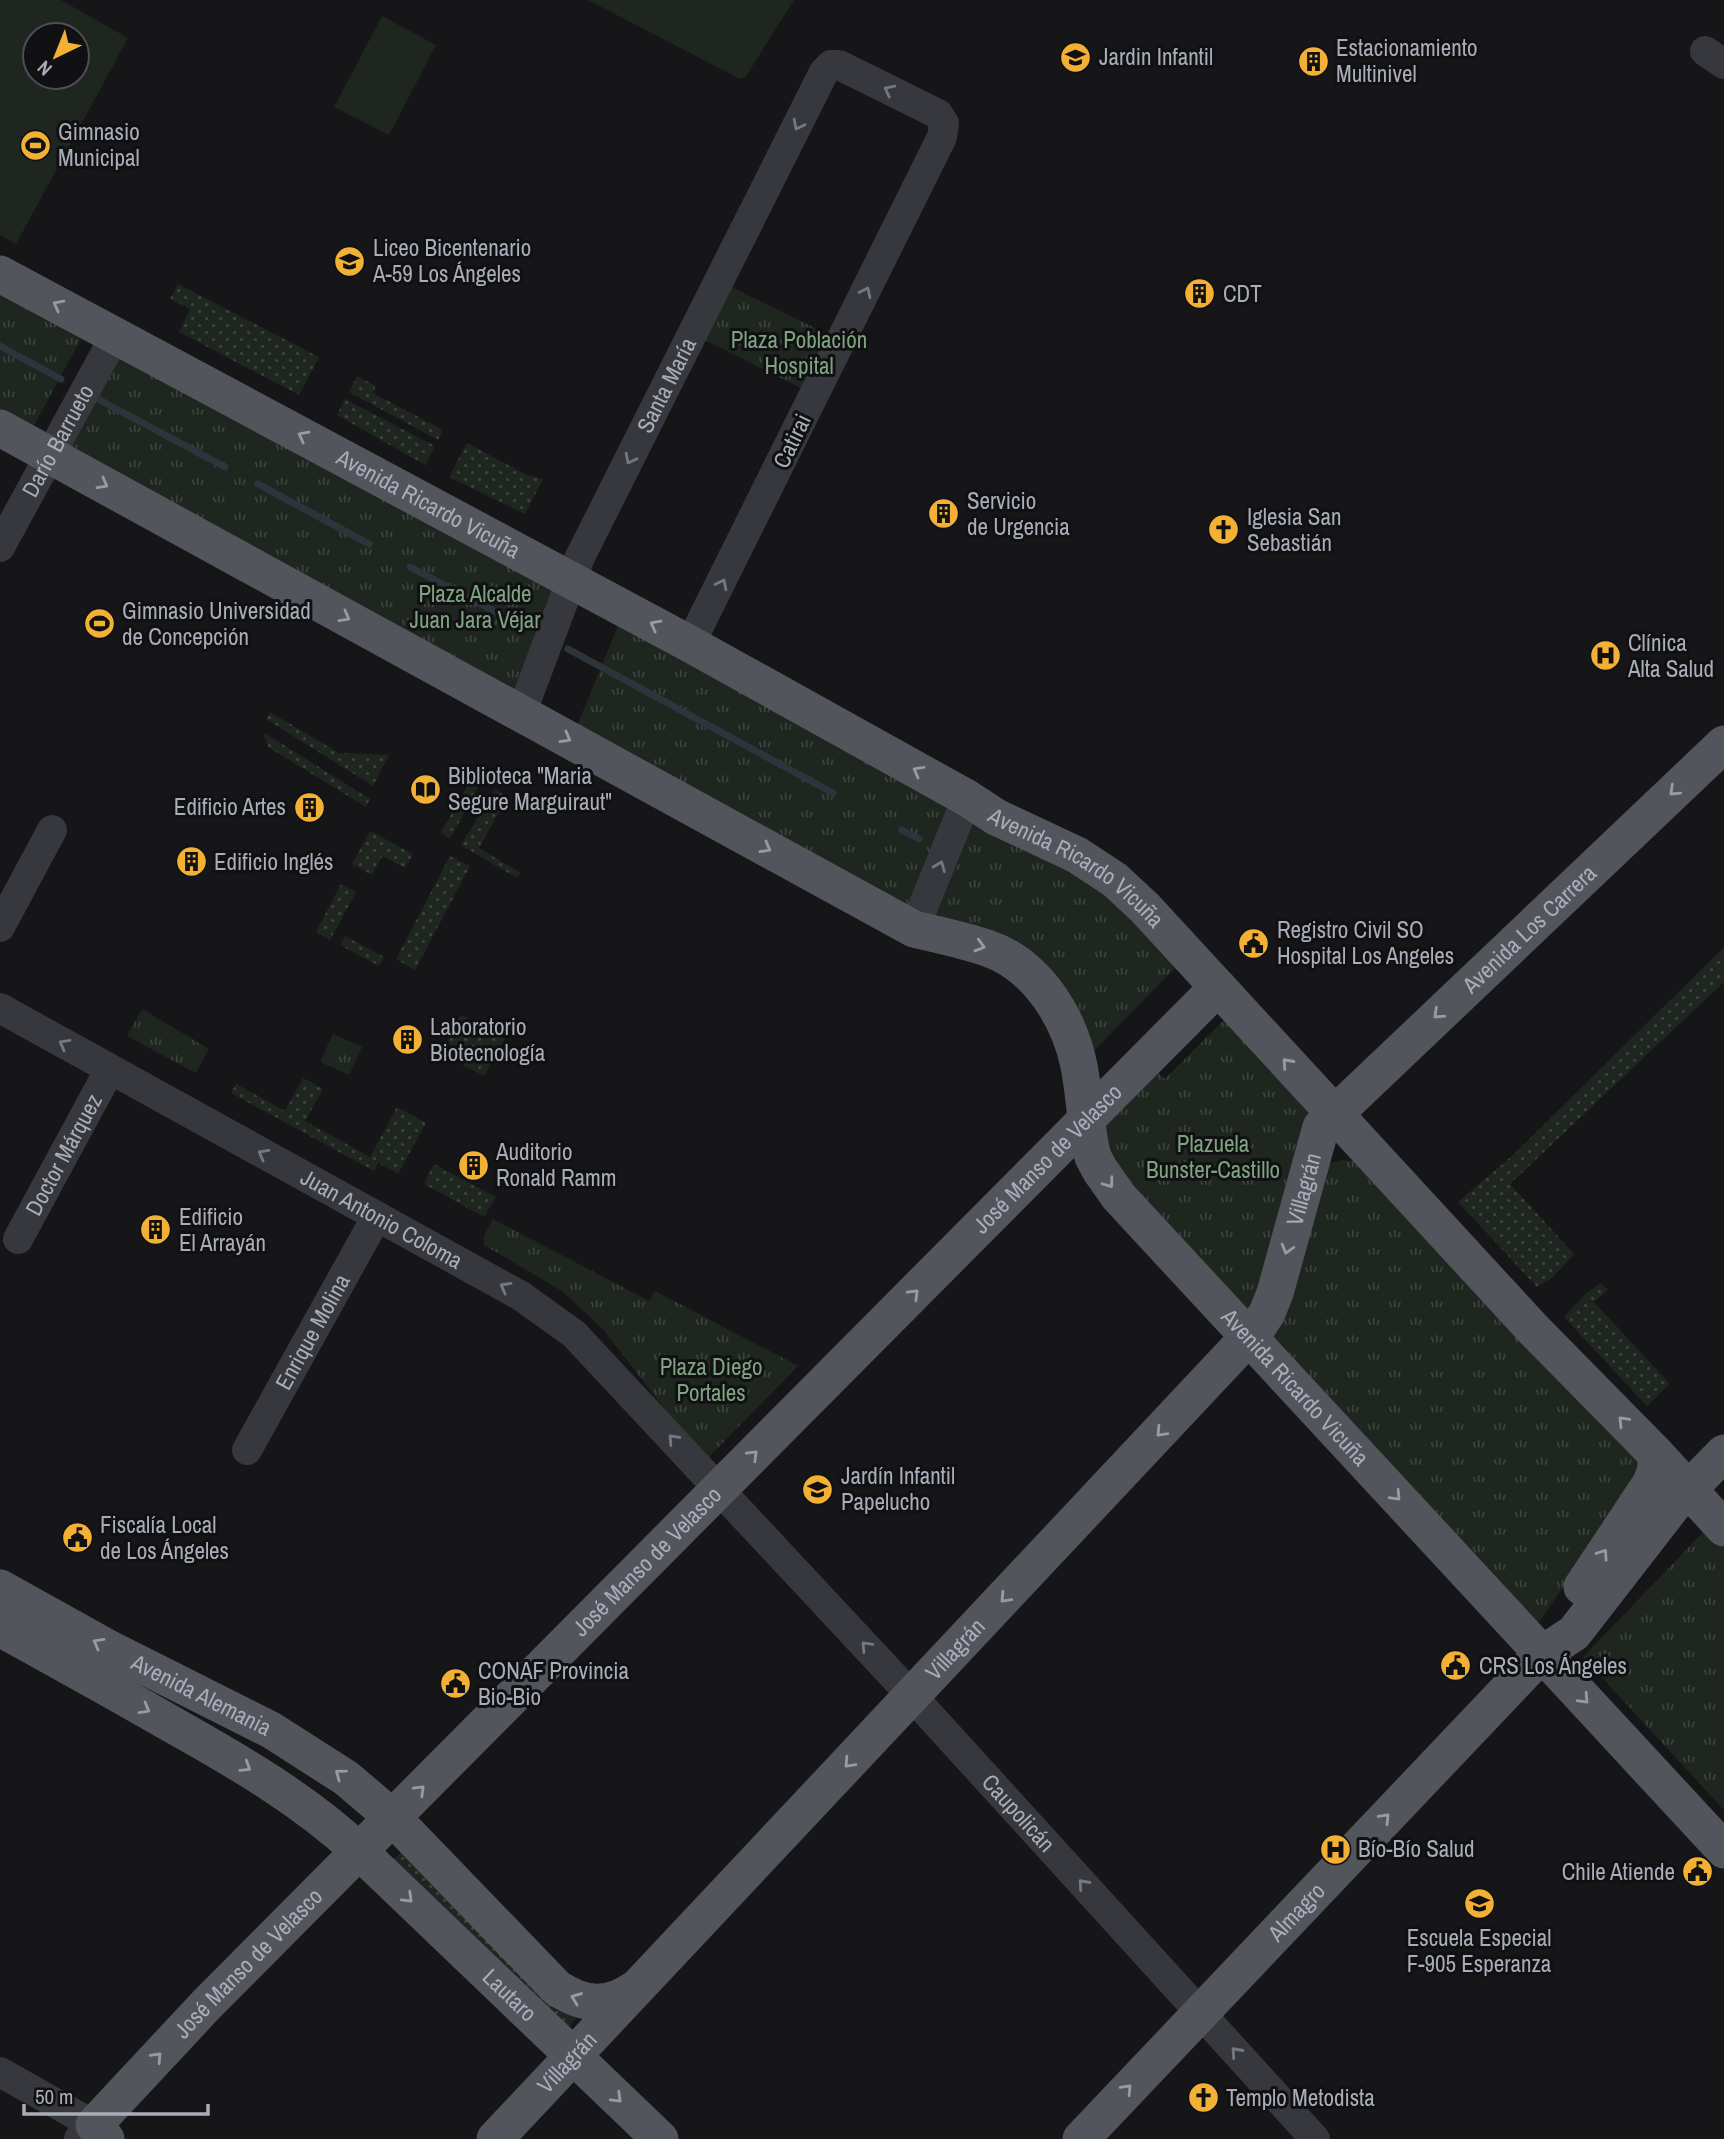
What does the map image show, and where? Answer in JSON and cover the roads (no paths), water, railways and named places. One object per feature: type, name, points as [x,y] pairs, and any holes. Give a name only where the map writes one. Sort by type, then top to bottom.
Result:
[{"type":"main road","name":"Avenida Ricardo Vicuña","points":[[0,274],[690,644],[967,798],[996,817],[1060,845],[1115,880],[1145,908],[1534,1329],[1724,1528]]},
{"type":"main road","name":"Avenida Ricardo Vicuña","points":[[0,428],[914,929],[989,948],[1027,971],[1056,1005],[1064,1022],[1079,1069],[1093,1157],[1119,1197],[1724,1850]]},
{"type":"main road","name":"Avenida Los Carrera","points":[[1333,1113],[1719,759]]},
{"type":"main road","name":"José Manso de Velasco","points":[[93,2134],[206,2005],[1219,987]]},
{"type":"main road","name":"Villagrán","points":[[495,2139],[1250,1338],[1271,1305],[1321,1126],[1333,1113]]},
{"type":"main road","points":[[1306,1183],[1328,1160],[1339,1157],[1377,1167],[1401,1186]]},
{"type":"main road","name":"Almagro","points":[[1081,2139],[1542,1654],[1574,1633],[1687,1488],[1724,1453]]},
{"type":"main road","name":"Almagro","points":[[1542,1654],[1559,1621],[1651,1483],[1656,1469],[1656,1454]]},
{"type":"main road","name":"Avenida Alemania","points":[[0,1588],[106,1647],[271,1730],[330,1767],[393,1818]]},
{"type":"main road","name":"Avenida Alemania","points":[[0,1628],[260,1776],[322,1819],[359,1851]]},
{"type":"main road","name":"Lautaro","points":[[393,1818],[556,1988],[575,1999],[598,2002],[622,1997],[640,1985]]},
{"type":"main road","name":"Lautaro","points":[[359,1851],[660,2139]]},
{"type":"street","name":"Catirai","points":[[690,644],[942,137],[944,123],[938,114],[839,65],[831,65]]},
{"type":"street","name":"Santa María","points":[[521,714],[580,557],[824,72],[831,65]]},
{"type":"street","name":"Darío Barrueto","points":[[0,547],[115,336]]},
{"type":"street","name":"Avenida Ricardo Vicuña","points":[[914,929],[967,798]]},
{"type":"street","points":[[0,927],[52,830]]},
{"type":"street","name":"Juan Antonio Coloma","points":[[0,1008],[521,1296],[557,1320],[590,1349],[720,1488]]},
{"type":"street","name":"Doctor Márquez","points":[[18,1239],[110,1069]]},
{"type":"street","name":"Enrique Molina","points":[[247,1450],[377,1216]]},
{"type":"street","name":"Caupolicán","points":[[720,1488],[1315,2139]]},
{"type":"street","points":[[0,2072],[93,2134]]},
{"type":"waterway","points":[[0,346],[61,379]]},
{"type":"waterway","points":[[96,398],[225,467]]},
{"type":"waterway","points":[[258,484],[369,544]]},
{"type":"waterway","points":[[410,567],[519,624]]},
{"type":"waterway","points":[[568,649],[833,793]]},
{"type":"waterway","points":[[902,830],[919,839]]},
{"type":"place","name":"Jardin Infantil","points":[[1076,57]]},
{"type":"place","name":"Estacionamiento Multinivel","points":[[1313,61]]},
{"type":"place","name":"Gimnasio Municipal","points":[[35,145]]},
{"type":"place","name":"Liceo Bicentenario A-59 Los Ángeles","points":[[350,261]]},
{"type":"place","name":"CDT","points":[[1200,294]]},
{"type":"place","name":"Servicio de Urgencia","points":[[944,514]]},
{"type":"place","name":"Iglesia San Sebastián","points":[[1224,530]]},
{"type":"place","name":"Gimnasio Universidad de Concepción","points":[[99,624]]},
{"type":"place","name":"Clínica Alta Salud","points":[[1605,656]]},
{"type":"place","name":"Biblioteca \"Maria Segure Marguiraut\"","points":[[425,789]]},
{"type":"place","name":"Edificio Artes","points":[[309,807]]},
{"type":"place","name":"Edificio Inglés","points":[[191,862]]},
{"type":"place","name":"Registro Civil SO Hospital Los Angeles","points":[[1254,943]]},
{"type":"place","name":"Laboratorio Biotecnología","points":[[407,1040]]},
{"type":"place","name":"Auditorio Ronald Ramm","points":[[473,1165]]},
{"type":"place","name":"Edificio El Arrayán","points":[[156,1230]]},
{"type":"place","name":"Jardín Infantil Papelucho","points":[[818,1489]]},
{"type":"place","name":"Fiscalía Local de Los Ángeles","points":[[77,1538]]},
{"type":"place","name":"CRS Los Ángeles","points":[[1456,1666]]},
{"type":"place","name":"CONAF Provincia Bio-Bio","points":[[455,1684]]},
{"type":"place","name":"Bío-Bío Salud","points":[[1335,1849]]},
{"type":"place","name":"Chile Atiende","points":[[1698,1872]]},
{"type":"place","name":"Escuela Especial F-905 Esperanza","points":[[1479,1904]]},
{"type":"place","name":"Templo Metodista","points":[[1203,2098]]},
{"type":"park label","name":"Plaza Población Hospital","points":[[799,353]]},
{"type":"park label","name":"Plaza Alcalde Juan Jara Véjar","points":[[475,607]]},
{"type":"park label","name":"Plazuela Bunster-Castillo","points":[[1213,1157]]},
{"type":"park label","name":"Plaza Diego Portales","points":[[711,1380]]}]
